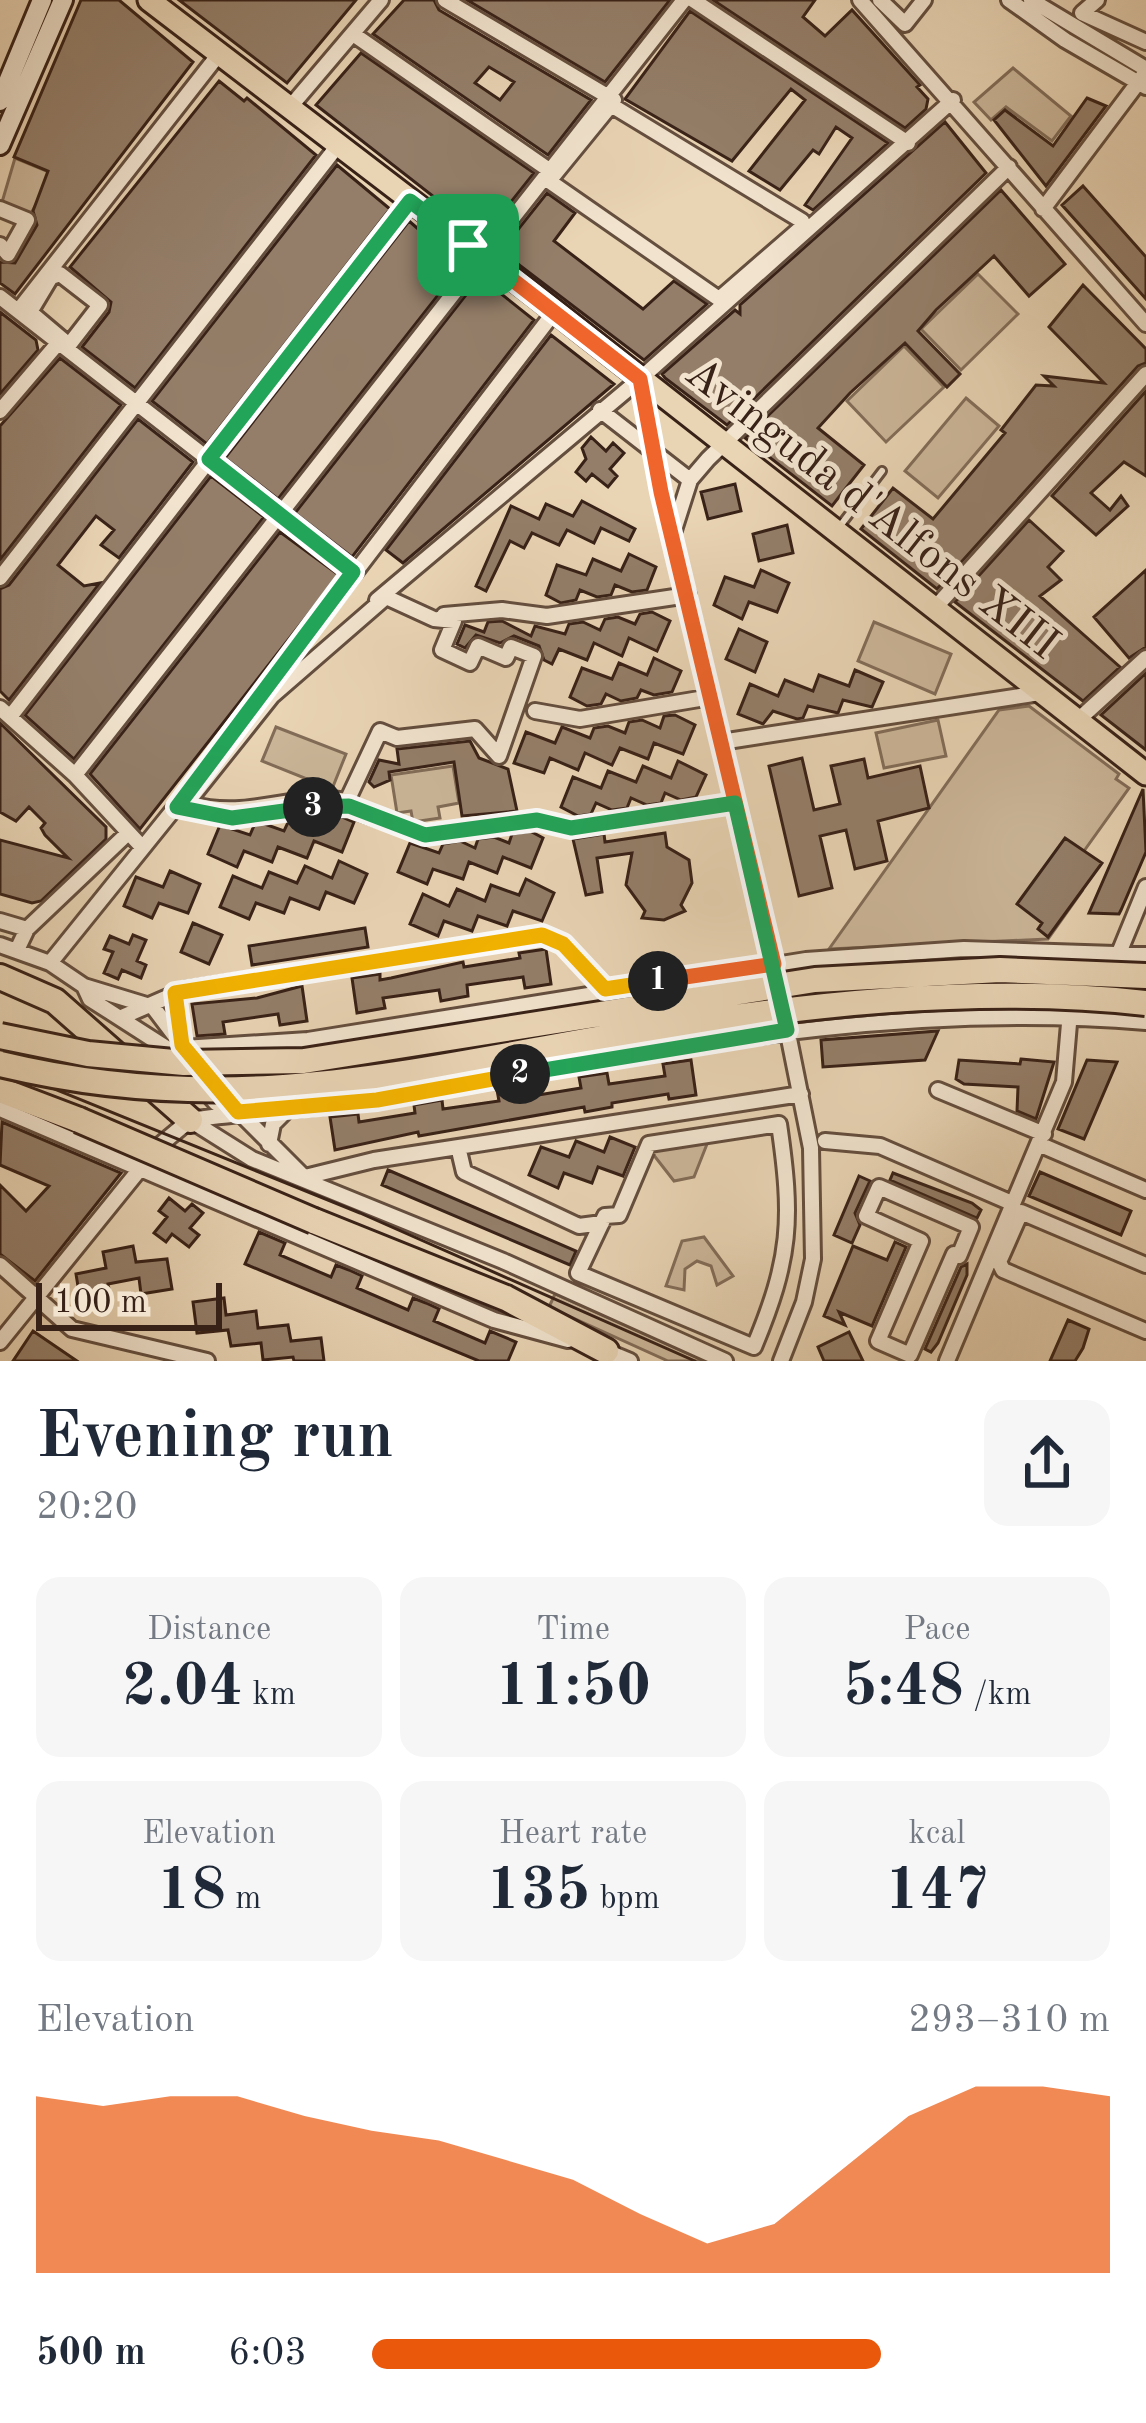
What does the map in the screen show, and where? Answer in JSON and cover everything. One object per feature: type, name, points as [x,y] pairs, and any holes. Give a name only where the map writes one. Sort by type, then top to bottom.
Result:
[{"type":"highway","points":[[0,1036],[132,1059],[282,1062],[368,1053],[623,1007],[815,980],[1000,970],[1146,976]]},
{"type":"highway","points":[[0,976],[29,986],[81,1021],[190,1120]]},
{"type":"highway","points":[[0,1064],[145,1088],[279,1090],[370,1082],[757,1013],[1011,998],[1146,1003]]},
{"type":"highway","points":[[0,1090],[506,1298],[605,1351]]},
{"type":"main road","name":"Avinguda d'Alfons XIII","points":[[149,0],[1146,774]]},
{"type":"street","points":[[0,101],[42,0]]},
{"type":"street","points":[[0,145],[63,0]]},
{"type":"street","points":[[291,106],[381,0]]},
{"type":"street","points":[[445,0],[818,224]]},
{"type":"street","points":[[75,776],[688,0],[908,143]]},
{"type":"street","points":[[860,0],[1146,324]]},
{"type":"street","points":[[880,0],[905,24],[923,0]]},
{"type":"street","points":[[1009,0],[1144,78]]},
{"type":"street","points":[[1031,0],[1144,78]]},
{"type":"street","points":[[1097,0],[1082,14],[1146,42]]},
{"type":"street","points":[[353,34],[718,299],[803,225],[611,105],[548,173]]},
{"type":"street","points":[[18,311],[219,54]]},
{"type":"street","points":[[1043,209],[1144,78]]},
{"type":"street","points":[[260,698],[640,379],[953,100]]},
{"type":"street","points":[[0,578],[339,144]]},
{"type":"street","points":[[673,534],[690,480],[724,442],[1009,167]]},
{"type":"street","points":[[142,848],[75,776],[5,713],[410,201]]},
{"type":"street","points":[[0,209],[27,220],[8,254],[0,244]]},
{"type":"street","points":[[59,274],[100,305],[70,345],[29,310],[51,277],[59,274]]},
{"type":"street","points":[[0,298],[353,572]]},
{"type":"street","points":[[184,803],[353,572],[555,311]]},
{"type":"street","points":[[0,411],[59,342]]},
{"type":"street","points":[[934,609],[1146,374]]},
{"type":"street","points":[[640,379],[652,453],[774,964],[812,1164],[813,1259],[804,1302],[781,1361]]},
{"type":"street","points":[[600,410],[690,480]]},
{"type":"street","points":[[380,544],[409,569],[296,661],[295,652],[380,544]]},
{"type":"street","points":[[387,592],[442,615],[502,610],[547,616],[688,595]]},
{"type":"street","points":[[50,963],[272,696],[386,597],[434,619],[454,621],[442,650],[460,660],[470,663],[478,646],[506,658],[511,647],[534,656],[500,756],[475,730],[397,738],[380,731],[346,801],[328,799],[235,813],[184,803]]},
{"type":"street","points":[[1077,721],[1146,658]]},
{"type":"street","points":[[722,742],[1040,693]]},
{"type":"street","points":[[535,711],[580,719],[711,697]]},
{"type":"street","points":[[184,803],[232,818],[338,804],[425,835],[537,820],[571,828],[735,803]]},
{"type":"street","points":[[17,950],[27,929],[128,833]]},
{"type":"street","points":[[1119,953],[1146,887]]},
{"type":"street","points":[[0,921],[27,929]]},
{"type":"street","points":[[122,1017],[153,1007],[175,993],[542,935],[563,944],[605,989]]},
{"type":"street","points":[[0,945],[50,963],[84,986],[153,1007],[177,1047],[305,1178]]},
{"type":"street","points":[[947,1361],[1064,1082],[1071,1017],[1068,950]]},
{"type":"street","points":[[84,986],[90,999],[177,1047],[308,1040],[774,964],[908,952],[1068,950],[1146,955]]},
{"type":"street","points":[[175,993],[177,1047]]},
{"type":"street","points":[[160,1145],[190,1120],[377,1100],[787,1030],[941,1017],[1146,1022]]},
{"type":"street","points":[[938,1090],[1146,1190]]},
{"type":"street","points":[[305,1178],[374,1160],[801,1094]]},
{"type":"street","points":[[0,1109],[145,1163],[494,1320],[630,1361]]},
{"type":"street","points":[[269,1144],[273,1124],[288,1109]]},
{"type":"street","points":[[190,1120],[252,1159],[724,1361]]},
{"type":"street","points":[[779,1124],[788,1243],[779,1287],[754,1347],[578,1273],[602,1223],[605,1216],[619,1215],[649,1144],[779,1124]]},
{"type":"street","points":[[824,1141],[880,1146],[1007,1201]]},
{"type":"street","points":[[460,1155],[464,1172],[579,1226],[602,1223]]},
{"type":"street","points":[[0,1342],[145,1163]]},
{"type":"street","points":[[879,1187],[971,1227],[959,1256],[954,1254],[910,1355],[878,1341],[921,1240],[866,1216],[879,1187]]},
{"type":"street","points":[[1146,1265],[1021,1212],[1000,1262],[1003,1270],[1146,1331]]},
{"type":"street","points":[[0,1264],[72,1329],[207,1361]]},
{"type":"street","points":[[985,1271],[1146,1341]]},
{"type":"lane","points":[[836,531],[882,471]]},
{"type":"shaded area","points":[[1013,68],[1071,116],[1052,141],[1006,107],[991,120],[974,102]]},
{"type":"shaded area","points":[[15,158],[54,174],[27,220],[0,209]]},
{"type":"shaded area","points":[[978,274],[1018,314],[961,370],[921,329]]},
{"type":"shaded area","points":[[904,346],[944,387],[886,442],[847,401]]},
{"type":"shaded area","points":[[966,398],[999,426],[938,498],[905,471]]},
{"type":"shaded area","points":[[874,622],[951,654],[935,694],[858,661]]},
{"type":"shaded area","points":[[1029,706],[1119,774],[1116,779],[1129,788],[1084,851],[1078,889],[1082,891],[1048,939],[829,949],[999,710]]},
{"type":"shaded area","points":[[938,720],[946,756],[884,768],[876,733]]},
{"type":"shaded area","points":[[276,727],[346,754],[332,789],[262,761]]},
{"type":"shaded area","points":[[453,766],[459,803],[438,807],[440,818],[413,822],[411,811],[397,813],[391,775]]},
{"type":"shaded area","points":[[709,1139],[694,1177],[674,1181],[649,1149]]},
{"type":"shaded area","points":[[704,1237],[733,1276],[717,1285],[711,1266],[697,1261],[685,1269],[684,1290],[666,1286],[682,1241]]},
{"type":"shaded area","points":[[555,1294],[705,1361],[668,1361],[549,1307]]},
{"type":"building","points":[[81,0],[119,0],[193,62],[15,294],[0,283],[0,262],[15,263],[37,225],[33,211],[48,171],[14,157]]},
{"type":"building","points":[[179,0],[356,0],[287,83]]},
{"type":"building","points":[[404,0],[434,0],[439,10],[591,100],[548,155],[373,34]],"holes":[[[489,67],[514,82],[500,100],[475,83]]]},
{"type":"building","points":[[467,0],[670,0],[605,82]]},
{"type":"building","points":[[713,0],[815,0],[803,17],[825,36],[852,10],[920,85],[928,99],[926,109],[905,128]]},
{"type":"building","points":[[690,11],[888,143],[813,210],[805,205],[852,138],[836,127],[819,154],[813,150],[780,190],[749,171],[805,100],[791,89],[732,161],[625,99]]},
{"type":"building","points":[[361,53],[534,173],[484,236],[316,105]]},
{"type":"building","points":[[219,81],[316,155],[135,388],[82,347],[109,312],[111,302],[70,267]]},
{"type":"building","points":[[1087,98],[1106,106],[1046,186],[994,120],[1005,110],[1053,146]]},
{"type":"building","points":[[945,122],[986,173],[727,425],[665,378],[662,374],[735,310],[740,314],[740,305]]},
{"type":"building","points":[[337,165],[390,209],[207,444],[152,401]]},
{"type":"building","points":[[1083,186],[1146,257],[1146,299],[1062,205]]},
{"type":"building","points":[[1001,190],[1065,264],[1029,296],[994,256],[936,310],[918,331],[960,374],[947,387],[905,343],[850,393],[818,428],[864,465],[832,506],[745,438]]},
{"type":"building","points":[[547,193],[575,213],[554,241],[643,309],[674,281],[707,304],[644,360],[501,251]]},
{"type":"building","points":[[409,221],[461,266],[278,499],[225,458]]},
{"type":"building","points":[[480,277],[534,320],[352,557],[295,513]]},
{"type":"building","points":[[1083,285],[1146,349],[1146,363],[1138,366],[937,589],[861,529],[893,488],[933,519],[1005,433],[1001,430],[1036,385],[1054,386],[1044,376],[1104,383],[1049,327]]},
{"type":"building","points":[[0,312],[36,340],[38,350],[0,394]]},
{"type":"building","points":[[551,335],[614,384],[403,563],[386,550]]},
{"type":"building","points":[[60,358],[121,405],[0,560],[0,426]]},
{"type":"building","points":[[1146,391],[1146,476],[1124,462],[1091,493],[1110,510],[1121,496],[1128,506],[1096,535],[1052,496]]},
{"type":"building","points":[[138,419],[193,462],[119,558],[101,545],[114,530],[96,516],[58,565],[84,586],[100,583],[9,700],[0,691],[0,589],[9,585]]},
{"type":"building","points":[[591,437],[606,451],[613,443],[624,453],[610,469],[617,476],[608,487],[592,474],[586,481],[576,472],[586,459],[582,448]]},
{"type":"building","points":[[211,476],[264,517],[74,759],[25,715]]},
{"type":"building","points":[[735,484],[741,511],[708,519],[701,492]]},
{"type":"building","points":[[582,501],[635,529],[629,541],[601,528],[594,543],[567,530],[559,545],[532,533],[524,548],[510,541],[486,591],[476,586],[511,506],[539,519],[546,504],[573,516]]},
{"type":"building","points":[[1029,520],[1063,551],[1048,567],[1061,580],[1040,596],[1120,667],[1083,701],[955,602]]},
{"type":"building","points":[[787,525],[793,553],[759,561],[753,534]]},
{"type":"building","points":[[280,532],[339,575],[140,829],[90,774]]},
{"type":"building","points":[[629,554],[656,567],[647,590],[632,592],[615,585],[611,595],[597,597],[580,590],[576,600],[561,603],[546,595],[557,565],[586,575],[593,559],[621,571]]},
{"type":"building","points":[[761,570],[789,583],[777,612],[749,602],[742,619],[714,605],[725,577],[754,587]]},
{"type":"building","points":[[1146,570],[1146,647],[1129,658],[1094,617]]},
{"type":"building","points":[[652,612],[670,621],[657,651],[629,638],[622,656],[594,643],[587,660],[559,649],[552,664],[544,660],[539,646],[514,636],[500,643],[476,635],[465,648],[457,644],[465,625],[484,632],[488,622],[502,621],[531,636],[535,626],[565,634],[569,624],[583,622],[600,630],[605,619],[618,617],[635,624],[640,614]]},
{"type":"building","points":[[739,629],[767,642],[755,672],[726,659]]},
{"type":"building","points":[[654,658],[681,671],[672,692],[654,695],[641,690],[637,698],[621,701],[606,694],[601,704],[587,706],[570,697],[582,668],[612,679],[619,663],[647,675]]},
{"type":"building","points":[[855,670],[883,682],[872,707],[843,700],[838,713],[808,706],[803,718],[797,719],[773,711],[763,724],[738,714],[750,684],[778,696],[785,680],[813,691],[819,675],[849,686]]},
{"type":"building","points":[[1146,673],[1146,750],[1101,715]]},
{"type":"building","points":[[675,715],[695,725],[683,754],[654,743],[648,759],[620,748],[612,765],[585,753],[578,770],[550,758],[544,773],[514,763],[526,732],[555,743],[562,727],[590,738],[594,728],[608,726],[625,733],[629,722],[642,720],[660,728],[664,716]]},
{"type":"building","points":[[0,723],[106,827],[106,839],[41,901],[32,903],[0,894],[0,840],[68,858],[45,835],[41,828],[45,823],[29,807],[16,821],[0,812]]},
{"type":"building","points":[[470,741],[479,758],[508,769],[517,811],[462,816],[454,762],[389,772],[390,780],[374,787],[369,782],[379,760],[399,764],[397,749]]},
{"type":"building","points":[[802,758],[814,810],[840,804],[831,766],[864,759],[868,778],[920,766],[929,808],[878,821],[887,861],[855,869],[846,830],[820,836],[832,888],[799,896],[769,766]]},
{"type":"building","points":[[678,761],[706,775],[696,797],[681,800],[665,793],[661,803],[647,805],[631,798],[627,808],[612,810],[596,803],[591,814],[578,816],[561,807],[573,777],[601,788],[608,771],[636,782],[643,766],[671,778]]},
{"type":"building","points":[[1143,789],[1146,852],[1121,910],[1119,914],[1089,913]]},
{"type":"building","points":[[326,810],[354,822],[342,852],[314,841],[307,858],[278,847],[272,862],[244,851],[237,867],[208,854],[220,825],[250,835],[256,821],[284,831],[291,816],[319,826]]},
{"type":"building","points":[[530,831],[543,838],[531,868],[503,857],[497,873],[469,862],[463,879],[433,869],[427,884],[398,872],[410,843],[439,853],[443,844],[460,841],[475,848],[478,839],[494,837],[509,843],[512,834]]},
{"type":"building","points":[[665,833],[667,847],[689,860],[692,883],[681,905],[685,911],[664,920],[642,918],[645,911],[626,885],[632,853],[597,858],[602,892],[586,895],[573,839],[604,834],[605,842]]},
{"type":"building","points":[[1065,838],[1102,863],[1048,937],[1038,929],[1042,923],[1017,904]]},
{"type":"building","points":[[339,861],[367,874],[354,903],[326,892],[319,909],[290,898],[284,913],[256,903],[249,919],[220,907],[233,876],[262,888],[269,872],[297,883],[305,866],[332,878]]},
{"type":"building","points":[[170,871],[200,884],[188,913],[159,903],[152,918],[124,906],[136,877],[163,887]]},
{"type":"building","points":[[526,879],[554,893],[542,921],[513,911],[507,926],[478,916],[472,931],[444,921],[438,936],[410,924],[423,894],[449,906],[457,889],[485,901],[491,885],[519,895]]},
{"type":"building","points":[[193,923],[222,935],[209,964],[181,952]]},
{"type":"building","points":[[365,928],[368,947],[252,965],[249,946]]},
{"type":"building","points":[[133,935],[146,940],[137,961],[146,965],[141,978],[122,970],[118,979],[104,973],[113,952],[104,949],[110,936],[129,944]]},
{"type":"building","points":[[546,949],[551,984],[525,988],[523,977],[467,985],[468,996],[441,1001],[439,990],[383,998],[385,1008],[357,1013],[352,978],[380,974],[380,980],[463,962],[464,967],[520,958],[519,953]]},
{"type":"building","points":[[302,986],[307,1021],[280,1025],[278,1014],[223,1022],[225,1034],[197,1036],[192,1004],[257,998]]},
{"type":"building","points":[[938,1031],[925,1060],[823,1067],[821,1040]]},
{"type":"building","points":[[1021,1059],[1054,1062],[1036,1119],[1017,1111],[1018,1087],[964,1084],[956,1079],[959,1060],[1020,1064]]},
{"type":"building","points":[[691,1060],[696,1095],[669,1099],[668,1094],[585,1112],[584,1107],[419,1136],[418,1132],[335,1150],[330,1117],[358,1114],[359,1122],[415,1113],[414,1105],[442,1100],[443,1109],[499,1101],[497,1090],[524,1086],[526,1097],[581,1088],[579,1077],[607,1073],[609,1084],[665,1076],[663,1064]]},
{"type":"building","points":[[1087,1060],[1117,1062],[1084,1139],[1058,1129]]},
{"type":"building","points":[[2,1122],[121,1173],[35,1281],[0,1254],[0,1185],[26,1211],[49,1186],[0,1165]]},
{"type":"building","points":[[610,1137],[635,1147],[623,1176],[598,1167],[592,1183],[564,1173],[558,1188],[529,1175],[541,1147],[569,1157],[576,1141],[604,1152]]},
{"type":"building","points":[[388,1170],[576,1251],[570,1265],[382,1185]]},
{"type":"building","points":[[1040,1172],[1131,1211],[1121,1235],[1029,1196]]},
{"type":"building","points":[[893,1173],[981,1210],[977,1218],[890,1180]]},
{"type":"building","points":[[859,1176],[870,1181],[855,1213],[860,1225],[852,1243],[834,1235]]},
{"type":"building","points":[[169,1198],[185,1211],[192,1204],[203,1213],[190,1228],[199,1235],[189,1247],[172,1234],[166,1242],[154,1233],[167,1217],[159,1211]]},
{"type":"building","points":[[259,1232],[285,1243],[280,1255],[331,1277],[336,1265],[349,1270],[362,1276],[357,1288],[408,1310],[413,1298],[426,1303],[439,1309],[434,1321],[485,1343],[490,1331],[516,1342],[508,1361],[479,1361],[245,1264]]},
{"type":"building","points":[[895,1242],[906,1247],[872,1326],[839,1312],[845,1325],[824,1316],[853,1246],[887,1260]]},
{"type":"building","points":[[133,1246],[136,1262],[167,1259],[172,1289],[141,1294],[139,1278],[108,1284],[111,1299],[81,1305],[76,1274],[106,1268],[103,1252]]},
{"type":"building","points":[[967,1264],[967,1275],[931,1352],[925,1349],[961,1267]]},
{"type":"building","points":[[224,1298],[226,1315],[256,1311],[258,1328],[288,1325],[291,1341],[321,1338],[324,1361],[263,1360],[261,1343],[231,1346],[228,1330],[197,1333],[193,1302]]},
{"type":"building","points":[[1068,1320],[1089,1329],[1083,1348],[1075,1361],[1050,1361]]},
{"type":"building","points":[[33,1331],[77,1361],[13,1361]]},
{"type":"building","points":[[849,1332],[863,1361],[824,1361],[818,1347]]},
{"type":"tram line","points":[[0,1067],[360,1213],[695,1361]]},
{"type":"route","points":[[468,245],[410,201],[209,459],[353,572],[177,807],[232,818],[338,804],[425,835],[537,820],[571,828],[735,803],[774,964],[787,1030],[377,1100],[238,1112],[182,1045],[175,993],[542,935],[563,944],[605,989],[774,964],[652,453],[640,379],[468,245]]}]
